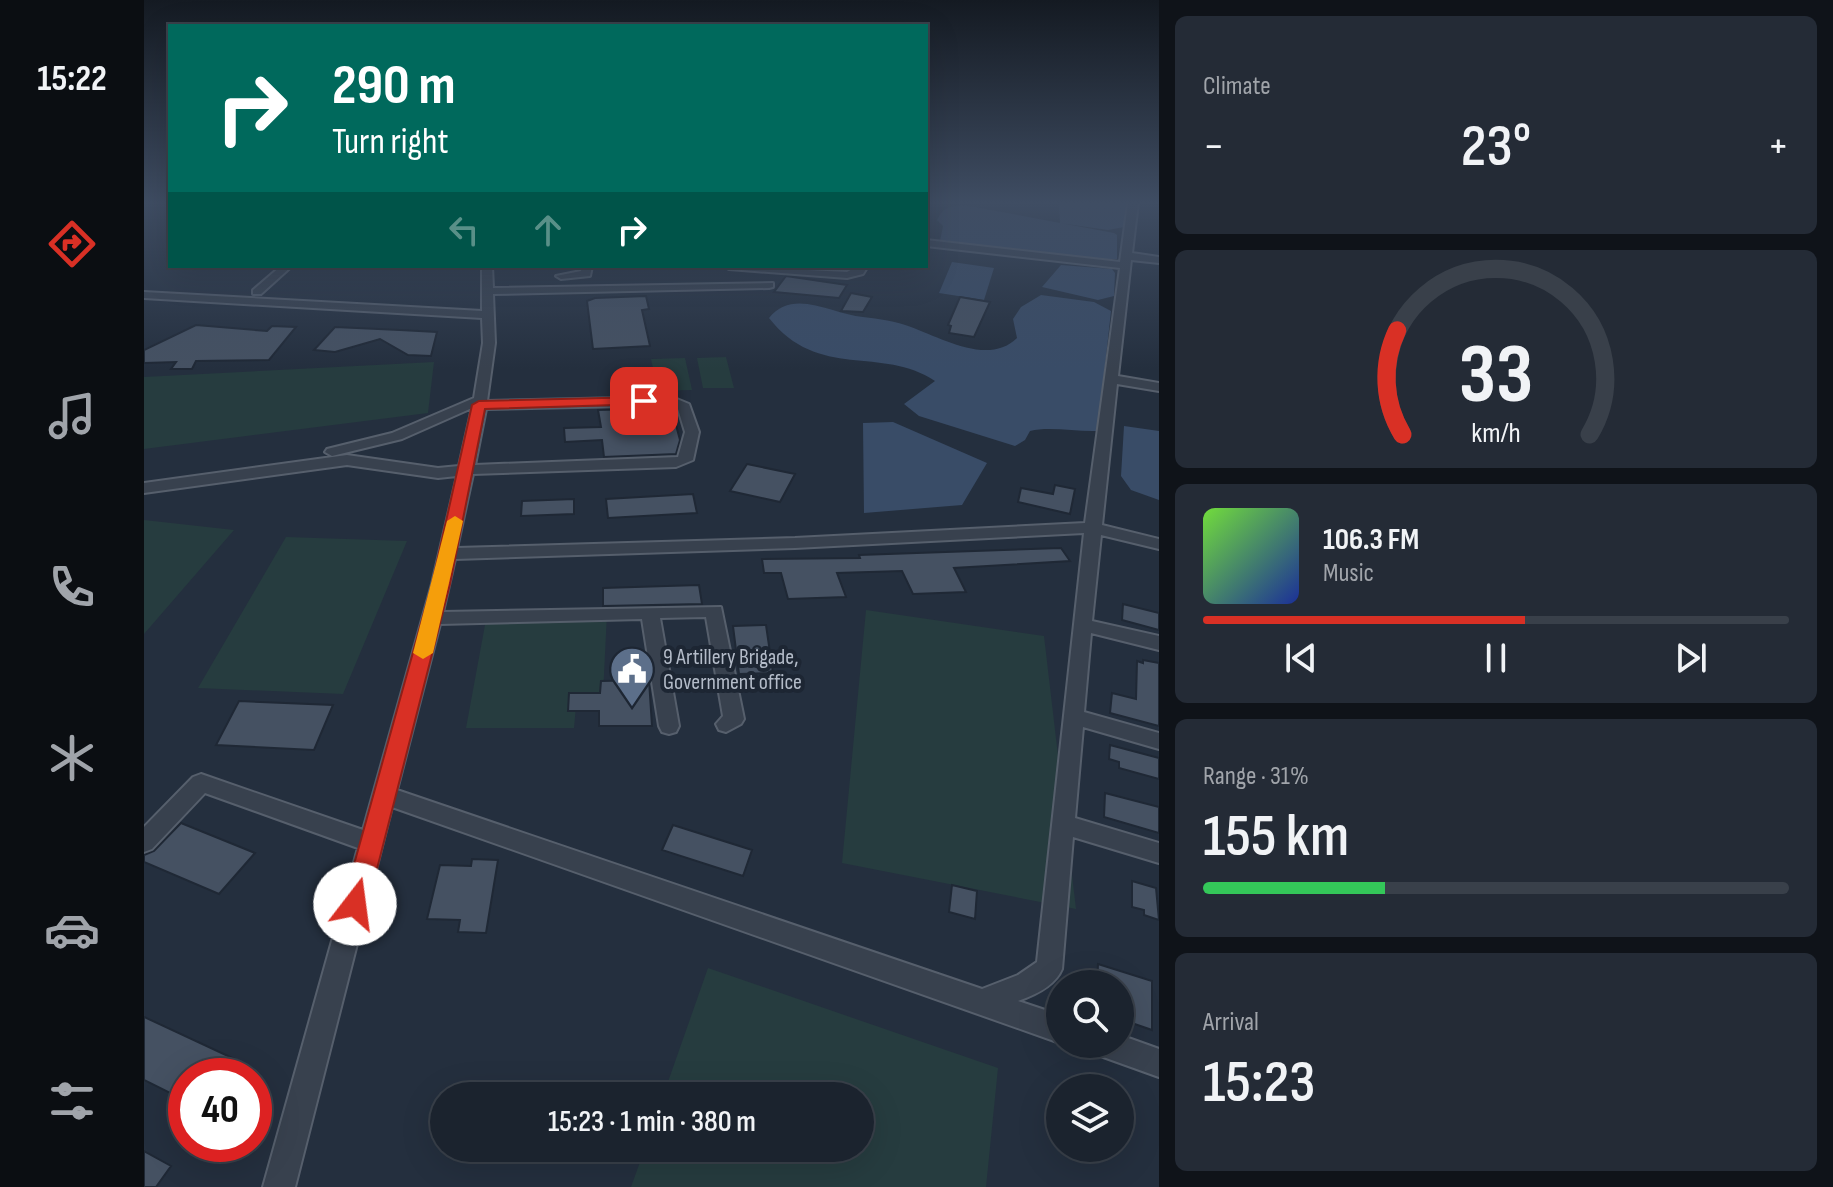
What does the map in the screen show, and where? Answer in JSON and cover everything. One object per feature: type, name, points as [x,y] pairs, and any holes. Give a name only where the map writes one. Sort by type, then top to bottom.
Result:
[{"type":"street","points":[[1098,258],[1159,260]]},
{"type":"street","points":[[982,1002],[1027,985],[1049,969],[1083,625],[1127,261]]},
{"type":"street","points":[[257,292],[285,268]]},
{"type":"street","points":[[488,279],[581,275],[588,272],[587,268]]},
{"type":"street","points":[[755,268],[847,275],[859,272],[862,268]]},
{"type":"street","points":[[488,279],[769,285]]},
{"type":"street","points":[[279,1187],[448,554],[480,403],[489,343],[488,279]]},
{"type":"street","points":[[144,295],[488,315]]},
{"type":"street","points":[[1112,379],[1159,387]]},
{"type":"street","points":[[144,482],[341,451],[397,436],[480,403],[672,401],[684,407],[692,432],[685,460],[676,462],[492,468],[438,473],[347,460],[144,488]]},
{"type":"street","points":[[448,554],[795,543],[1094,528],[1159,544]]},
{"type":"street","points":[[432,618],[714,611],[734,719],[726,724]]},
{"type":"street","points":[[650,613],[669,726]]},
{"type":"street","points":[[1083,625],[1159,643]]},
{"type":"street","points":[[1075,717],[1159,741]]},
{"type":"street","points":[[144,842],[201,783],[372,843]]},
{"type":"street","points":[[384,795],[1046,1024]]},
{"type":"street","points":[[1062,824],[1159,853]]},
{"type":"street","points":[[1134,1054],[1159,1063]]},
{"type":"green space","points":[[726,357],[734,388],[703,388],[697,358]]},
{"type":"green space","points":[[685,358],[692,390],[658,391],[651,359]]},
{"type":"green space","points":[[434,362],[428,413],[144,449],[144,377]]},
{"type":"green space","points":[[144,520],[234,530],[144,634]]},
{"type":"green space","points":[[286,537],[407,541],[343,694],[198,688]]},
{"type":"green space","points":[[866,610],[1044,636],[1076,909],[842,863]]},
{"type":"green space","points":[[607,613],[603,695],[577,695],[574,728],[466,728],[487,614]]},
{"type":"green space","points":[[708,968],[998,1068],[986,1187],[631,1187],[640,1162],[874,1162],[874,1082],[668,1082]]},
{"type":"water","points":[[952,262],[994,268],[984,300],[939,293]]},
{"type":"water","points":[[1061,265],[1112,269],[1115,273],[1114,296],[1098,300],[1042,287]]},
{"type":"water","points":[[1041,295],[1094,302],[1111,311],[1098,431],[1030,431],[1025,440],[1015,446],[919,416],[904,404],[935,381],[894,365],[850,360],[808,349],[788,337],[769,318],[790,304],[814,305],[899,323],[965,347],[993,350],[1017,338],[1013,319],[1021,307]]},
{"type":"water","points":[[893,422],[987,463],[962,505],[864,513],[863,423]]},
{"type":"water","points":[[1124,426],[1159,431],[1159,500],[1131,490],[1121,476]]},
{"type":"building","points":[[786,276],[847,285],[839,298],[774,292]]},
{"type":"building","points":[[851,293],[872,297],[863,312],[841,311]]},
{"type":"building","points":[[646,296],[649,309],[642,310],[650,346],[593,349],[587,301]]},
{"type":"building","points":[[960,297],[990,302],[974,337],[949,333],[951,326],[948,325]]},
{"type":"building","points":[[196,325],[267,331],[272,326],[296,327],[269,360],[196,361],[192,369],[171,369],[176,362],[144,363],[144,350]]},
{"type":"building","points":[[335,327],[437,332],[431,356],[408,355],[380,339],[335,352],[314,350]]},
{"type":"building","points":[[669,408],[680,440],[676,454],[604,457],[602,440],[565,442],[564,428],[601,427],[598,410]]},
{"type":"building","points":[[747,464],[795,474],[780,502],[730,491]]},
{"type":"building","points":[[1055,485],[1075,489],[1070,514],[1018,502],[1021,488],[1053,494]]},
{"type":"building","points":[[693,494],[697,513],[608,518],[606,499]]},
{"type":"building","points":[[574,499],[574,514],[521,516],[522,501]]},
{"type":"building","points":[[1061,548],[1070,561],[954,568],[966,592],[913,594],[902,571],[837,573],[846,597],[788,599],[781,573],[764,573],[762,559],[860,558],[859,555]]},
{"type":"building","points":[[699,585],[702,604],[603,606],[603,588]]},
{"type":"building","points":[[1123,604],[1159,613],[1159,630],[1122,620]]},
{"type":"building","points":[[766,625],[773,673],[739,674],[733,626]]},
{"type":"building","points":[[1143,660],[1159,663],[1159,726],[1110,713],[1112,693],[1136,699],[1137,661],[1143,663]]},
{"type":"building","points":[[649,680],[652,726],[599,726],[599,711],[568,711],[569,693],[600,693],[601,681]]},
{"type":"building","points":[[239,701],[333,705],[314,750],[216,745]]},
{"type":"building","points":[[1110,745],[1159,758],[1159,779],[1119,768],[1119,762],[1109,759]]},
{"type":"building","points":[[1105,793],[1159,807],[1159,833],[1104,817]]},
{"type":"building","points":[[181,823],[255,853],[219,894],[144,862],[144,855],[154,851]]},
{"type":"building","points":[[673,825],[752,850],[743,876],[662,850]]},
{"type":"building","points":[[472,859],[498,860],[486,933],[458,932],[460,920],[427,919],[440,865],[471,866]]},
{"type":"building","points":[[1132,881],[1156,888],[1159,920],[1144,915],[1144,910],[1132,907]]},
{"type":"building","points":[[952,885],[977,891],[975,919],[949,912]]},
{"type":"building","points":[[1098,964],[1117,970],[1098,970]]},
{"type":"building","points":[[1134,975],[1152,981],[1152,1030],[1134,1024]]},
{"type":"building","points":[[144,1017],[232,1058],[168,1058],[168,1092],[144,1080]]},
{"type":"building","points":[[144,1151],[171,1166],[156,1187],[144,1187]]},
{"type":"slow traffic","points":[[423,653],[455,521]]},
{"type":"place","name":"9 Artillery Brigade, Government office","points":[[632,708]]},
{"type":"route","points":[[355,904],[441,584],[479,405],[644,401]]}]
